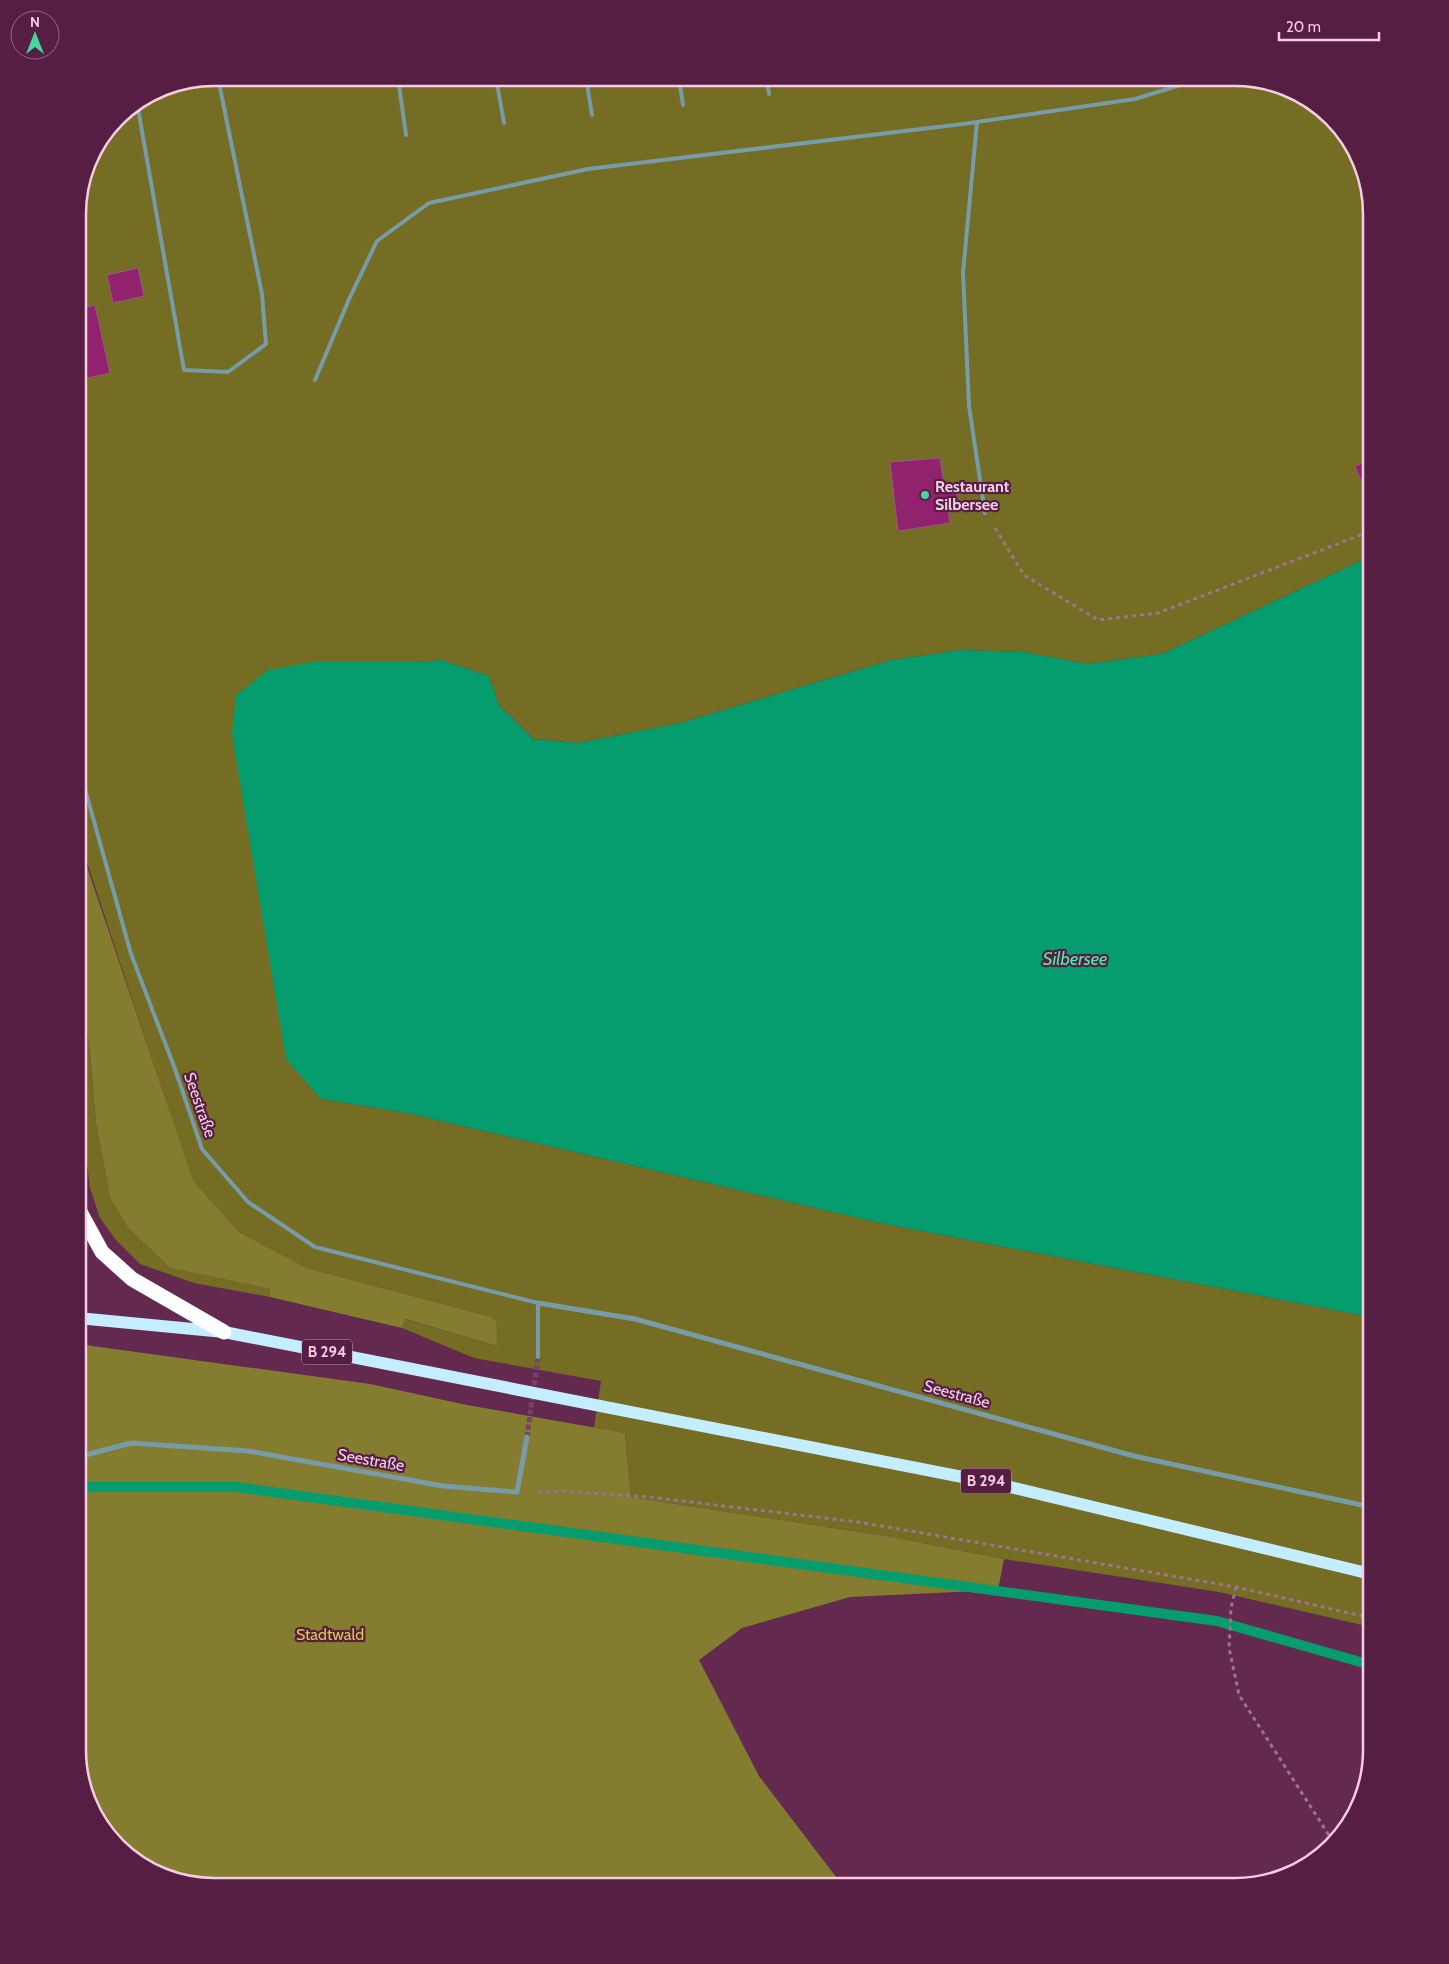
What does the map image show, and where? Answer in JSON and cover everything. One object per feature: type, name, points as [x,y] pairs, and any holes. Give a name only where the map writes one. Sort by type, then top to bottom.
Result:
[{"type":"highway","points":[[86,1223],[102,1252],[132,1279],[224,1332]]},
{"type":"main road","name":"B 294","points":[[86,1319],[224,1332],[471,1382],[597,1404],[998,1484],[1363,1572]]},
{"type":"street","name":"Seestraße","points":[[538,1303],[635,1319],[1134,1456],[1363,1505]]},
{"type":"street","points":[[517,1492],[527,1436]]},
{"type":"street","name":"Seestraße","points":[[86,1455],[131,1443],[248,1451],[443,1486],[517,1492]]},
{"type":"lane","points":[[138,111],[184,370],[228,372],[266,344],[262,294],[220,86]]},
{"type":"lane","points":[[399,86],[406,135]]},
{"type":"lane","points":[[497,86],[504,123]]},
{"type":"lane","points":[[587,86],[592,115]]},
{"type":"lane","points":[[680,86],[683,105]]},
{"type":"lane","points":[[768,87],[769,94]]},
{"type":"lane","points":[[315,380],[350,297],[377,241],[429,203],[588,169],[977,122],[1135,99],[1174,87]]},
{"type":"lane","points":[[977,122],[963,273],[969,406],[985,513]]},
{"type":"lane","name":"Seestraße","points":[[87,795],[131,954],[202,1148],[248,1202],[315,1247],[538,1303]]},
{"type":"lane","points":[[538,1303],[538,1357]]},
{"type":"path","points":[[985,513],[1024,575],[1098,620],[1158,613],[1363,534]]},
{"type":"path","points":[[517,1492],[562,1491],[649,1497],[858,1522],[1236,1587],[1363,1616]]},
{"type":"path","points":[[1236,1587],[1231,1608],[1229,1648],[1239,1695],[1329,1836]]},
{"type":"shaded area","points":[[214,86],[1243,87],[1260,89],[1284,96],[1299,103],[1325,124],[1346,150],[1353,165],[1362,197],[1363,560],[1162,654],[1088,664],[1024,652],[961,650],[891,660],[680,723],[578,743],[533,739],[499,705],[489,676],[441,660],[419,662],[321,1099],[407,1113],[885,1224],[1363,1315],[1363,1625],[1219,1592],[1004,1559],[892,1537],[631,1497],[625,1433],[594,1428],[601,1381],[474,1358],[402,1328],[404,1319],[497,1346],[488,1316],[307,1268],[239,1232],[192,1181],[87,861],[87,197],[99,157],[113,136],[130,118],[157,99],[197,87]]},
{"type":"shaded area","points":[[86,1031],[96,1124],[110,1198],[128,1228],[170,1268],[270,1289],[270,1297],[194,1283],[140,1264],[116,1240],[100,1218],[90,1188],[86,1158]]},
{"type":"green space","points":[[87,865],[193,1181],[239,1232],[307,1268],[488,1316],[496,1321],[497,1346],[405,1319],[402,1328],[270,1297],[270,1289],[170,1268],[128,1228],[110,1198],[96,1124],[86,1031]]},
{"type":"green space","name":"Stadtwald","points":[[86,1345],[370,1384],[467,1405],[625,1433],[631,1497],[892,1537],[1004,1559],[998,1590],[850,1597],[742,1628],[699,1660],[759,1776],[837,1878],[206,1877],[189,1875],[157,1865],[136,1851],[124,1840],[103,1814],[96,1799],[87,1767]]},
{"type":"water","name":"Silbersee","points":[[1363,560],[1363,1315],[885,1224],[407,1113],[321,1099],[286,1059],[232,735],[236,695],[268,670],[312,662],[419,662],[441,660],[489,676],[499,705],[533,739],[578,743],[680,723],[891,660],[961,650],[1024,652],[1088,664],[1162,654]]},
{"type":"building","points":[[138,268],[144,296],[113,303],[107,275]]},
{"type":"building","points":[[95,305],[110,373],[87,378],[87,307]]},
{"type":"building","name":"Restaurant Silbersee","points":[[940,458],[945,492],[956,491],[957,498],[947,500],[950,523],[898,531],[890,462]]},
{"type":"building","points":[[1363,462],[1363,486],[1355,466]]},
{"type":"waterway","points":[[86,1488],[236,1487],[1217,1621],[1363,1663]]},
{"type":"tunnel","points":[[527,1437],[538,1357]]},
{"type":"place","name":"Restaurant Silbersee","points":[[925,495]]}]
